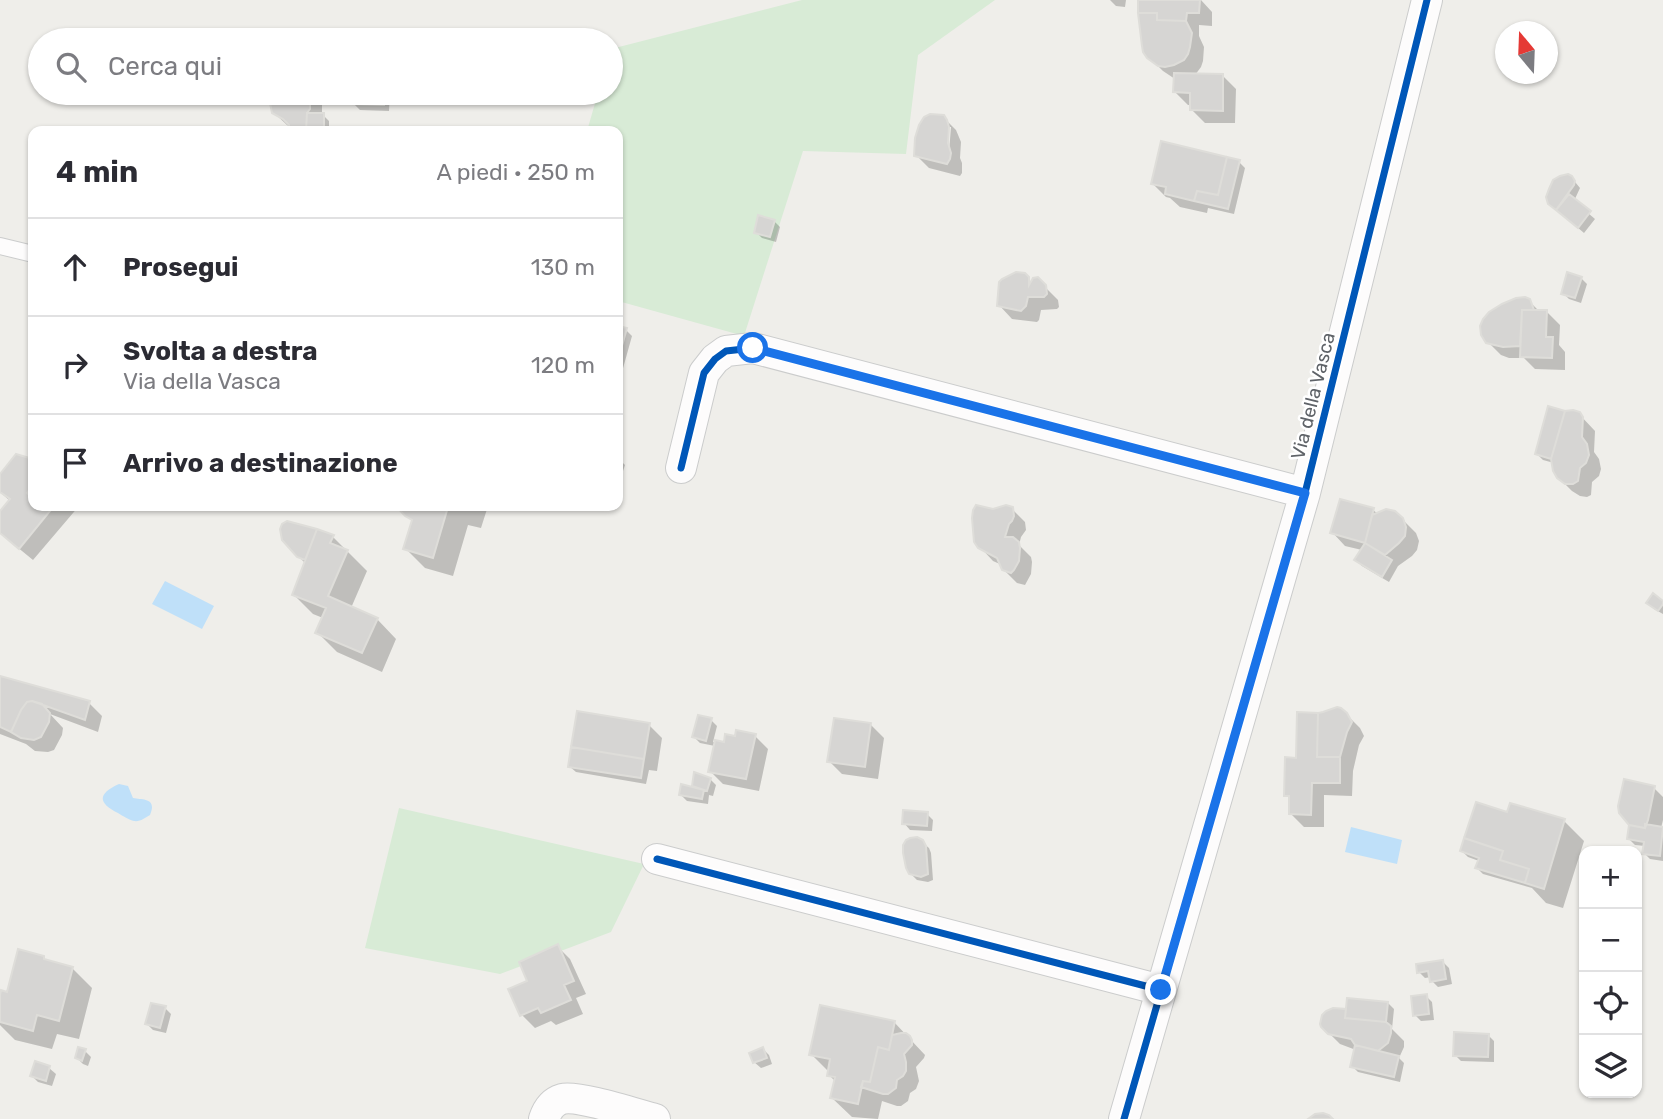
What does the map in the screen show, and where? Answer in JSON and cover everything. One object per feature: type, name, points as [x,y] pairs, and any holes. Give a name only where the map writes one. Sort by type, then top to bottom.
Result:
[{"type":"street","name":"Via della Vasca","points":[[1124,1119],[1305,493],[1427,0]]},
{"type":"street","points":[[681,468],[704,373],[715,359],[726,351],[753,348],[1305,493]]},
{"type":"street","points":[[657,859],[1161,990]]},
{"type":"street","points":[[544,1119],[551,1105],[562,1099],[579,1099],[655,1119]]},
{"type":"lane","points":[[0,246],[28,253]]},
{"type":"green space","points":[[802,0],[995,0],[918,55],[906,154],[803,151],[744,336],[623,302],[623,126],[588,126],[595,105],[623,105],[623,46]]},
{"type":"green space","points":[[399,808],[644,864],[611,932],[500,974],[365,948]]},
{"type":"water","points":[[165,581],[214,606],[202,629],[152,604]]},
{"type":"water","points":[[119,784],[128,786],[133,798],[151,803],[150,815],[134,821],[107,806],[104,795]]},
{"type":"water","points":[[1351,827],[1402,840],[1397,864],[1345,852]]},
{"type":"building","points":[[1138,0],[1200,0],[1199,13],[1187,13],[1186,21],[1157,20],[1157,13],[1138,13]]},
{"type":"building","points":[[1138,13],[1157,13],[1157,20],[1186,21],[1192,33],[1188,54],[1184,60],[1165,67],[1158,66],[1147,58],[1143,52]]},
{"type":"building","points":[[1174,73],[1223,74],[1223,111],[1190,110],[1190,93],[1173,92]]},
{"type":"building","points":[[270,105],[310,105],[306,126],[289,126],[272,113]]},
{"type":"building","points":[[307,113],[324,113],[324,126],[306,126]]},
{"type":"building","points":[[930,114],[944,115],[947,120],[951,153],[947,164],[914,156],[919,125],[924,117]]},
{"type":"building","points":[[1161,141],[1227,157],[1218,195],[1197,191],[1194,201],[1165,194],[1166,187],[1151,184]]},
{"type":"building","points":[[1227,157],[1240,160],[1228,209],[1194,201],[1197,191],[1218,195]]},
{"type":"building","points":[[1568,174],[1575,181],[1574,185],[1556,210],[1548,204],[1546,197],[1553,180]]},
{"type":"building","points":[[1569,194],[1591,211],[1578,228],[1556,210]]},
{"type":"building","points":[[758,215],[775,220],[770,237],[754,233]]},
{"type":"building","points":[[1016,272],[1025,273],[1029,277],[1029,285],[1033,278],[1038,277],[1046,285],[1047,294],[1044,297],[1028,297],[1026,306],[1021,311],[997,306],[999,282]]},
{"type":"building","points":[[1567,272],[1582,277],[1575,298],[1561,294]]},
{"type":"building","points":[[1525,297],[1530,299],[1534,310],[1522,310],[1520,346],[1503,347],[1486,343],[1481,335],[1480,326],[1483,319],[1502,304]]},
{"type":"building","points":[[1522,310],[1547,310],[1546,337],[1553,337],[1552,358],[1520,357]]},
{"type":"building","points":[[1548,406],[1565,411],[1551,459],[1535,454]]},
{"type":"building","points":[[1565,411],[1580,412],[1583,417],[1582,437],[1587,444],[1589,455],[1580,468],[1578,481],[1565,484],[1553,471],[1551,459]]},
{"type":"building","points":[[16,454],[28,458],[28,511],[50,511],[19,549],[0,533],[0,511],[10,499],[0,492],[0,474]]},
{"type":"building","points":[[1340,499],[1374,508],[1365,543],[1330,533]]},
{"type":"building","points":[[976,505],[993,509],[1006,505],[1013,507],[1014,516],[1005,537],[1013,537],[1019,542],[1020,548],[1019,561],[1011,573],[1002,570],[997,558],[978,548],[974,542],[972,518]]},
{"type":"building","points":[[1386,509],[1395,511],[1403,518],[1406,527],[1405,536],[1385,555],[1365,543],[1372,515]]},
{"type":"building","points":[[400,511],[447,511],[433,558],[403,549],[412,520]]},
{"type":"building","points":[[287,521],[317,529],[305,560],[297,557],[282,540],[280,529]]},
{"type":"building","points":[[317,529],[334,535],[330,543],[348,550],[328,596],[378,618],[362,653],[315,633],[326,608],[292,595]]},
{"type":"building","points":[[1365,543],[1392,560],[1382,577],[1354,560]]},
{"type":"building","points":[[1653,593],[1663,601],[1658,611],[1646,603]]},
{"type":"building","points":[[0,676],[90,701],[85,720],[32,701],[27,702],[21,710],[11,732],[0,727]]},
{"type":"building","points":[[27,702],[42,704],[50,713],[49,722],[41,737],[34,740],[21,738],[11,732],[21,710]]},
{"type":"building","points":[[1337,707],[1347,713],[1352,722],[1340,757],[1317,757],[1318,713]]},
{"type":"building","points":[[577,711],[650,723],[644,759],[571,747]]},
{"type":"building","points":[[1297,712],[1318,713],[1317,757],[1340,757],[1340,783],[1312,783],[1311,815],[1289,814],[1289,796],[1284,796],[1285,757],[1296,758]]},
{"type":"building","points":[[698,715],[712,718],[706,741],[692,737]]},
{"type":"building","points":[[834,718],[871,723],[865,767],[827,762]]},
{"type":"building","points":[[736,730],[756,734],[746,779],[708,772],[715,740],[724,742],[725,734],[735,736]]},
{"type":"building","points":[[571,747],[644,759],[641,778],[568,767]]},
{"type":"building","points":[[694,772],[711,778],[707,791],[692,786]]},
{"type":"building","points":[[1624,779],[1655,786],[1645,828],[1629,825],[1619,813]]},
{"type":"building","points":[[681,784],[704,790],[702,799],[679,795]]},
{"type":"building","points":[[1476,802],[1507,812],[1510,803],[1565,819],[1544,889],[1525,883],[1529,869],[1500,860],[1503,851],[1464,838]]},
{"type":"building","points":[[903,810],[928,812],[927,826],[902,824]]},
{"type":"building","points":[[1645,824],[1663,827],[1660,856],[1642,854],[1644,842],[1627,839],[1629,825],[1645,828]]},
{"type":"building","points":[[917,837],[923,840],[926,846],[928,874],[921,877],[909,874],[903,853],[906,840]]},
{"type":"building","points":[[1464,838],[1503,851],[1500,860],[1529,869],[1525,883],[1475,868],[1479,858],[1460,851]]},
{"type":"building","points":[[558,944],[574,981],[564,985],[571,1000],[541,1013],[538,1008],[520,1016],[508,989],[527,981],[519,962]]},
{"type":"building","points":[[18,949],[73,967],[59,1021],[37,1015],[33,1031],[0,1022],[1,990],[7,992]]},
{"type":"building","points":[[1443,960],[1446,979],[1430,982],[1428,971],[1417,973],[1416,964]]},
{"type":"building","points":[[1427,994],[1429,1014],[1413,1016],[1411,996]]},
{"type":"building","points":[[1347,998],[1388,1002],[1386,1022],[1345,1018]]},
{"type":"building","points":[[151,1003],[166,1006],[160,1028],[145,1024]]},
{"type":"building","points":[[820,1005],[895,1021],[889,1050],[878,1047],[870,1082],[863,1081],[858,1104],[830,1098],[835,1077],[827,1076],[830,1059],[809,1055]]},
{"type":"building","points":[[1333,1008],[1346,1009],[1345,1018],[1386,1022],[1391,1026],[1388,1043],[1378,1051],[1355,1045],[1351,1039],[1328,1034],[1320,1024],[1322,1015]]},
{"type":"building","points":[[1454,1032],[1489,1034],[1488,1057],[1453,1056]]},
{"type":"building","points":[[901,1033],[910,1036],[912,1045],[904,1054],[906,1071],[897,1080],[896,1088],[883,1094],[861,1087],[863,1081],[870,1082],[878,1047],[889,1050],[892,1035]]},
{"type":"building","points":[[1355,1045],[1399,1056],[1394,1077],[1350,1067]]},
{"type":"building","points":[[78,1047],[86,1049],[82,1061],[75,1058]]},
{"type":"building","points":[[763,1047],[767,1058],[753,1063],[749,1053]]},
{"type":"building","points":[[35,1061],[50,1066],[46,1081],[30,1076]]},
{"type":"building","points":[[1323,1113],[1333,1119],[1308,1119],[1315,1114]]},
{"type":"cycle path","points":[[1124,1119],[1305,493],[1427,0]]},
{"type":"cycle path","points":[[681,468],[704,373],[715,359],[726,351],[753,348],[1305,493]]},
{"type":"cycle path","points":[[657,859],[1161,990]]},
{"type":"route","points":[[753,348],[1305,493],[1161,990]]}]
